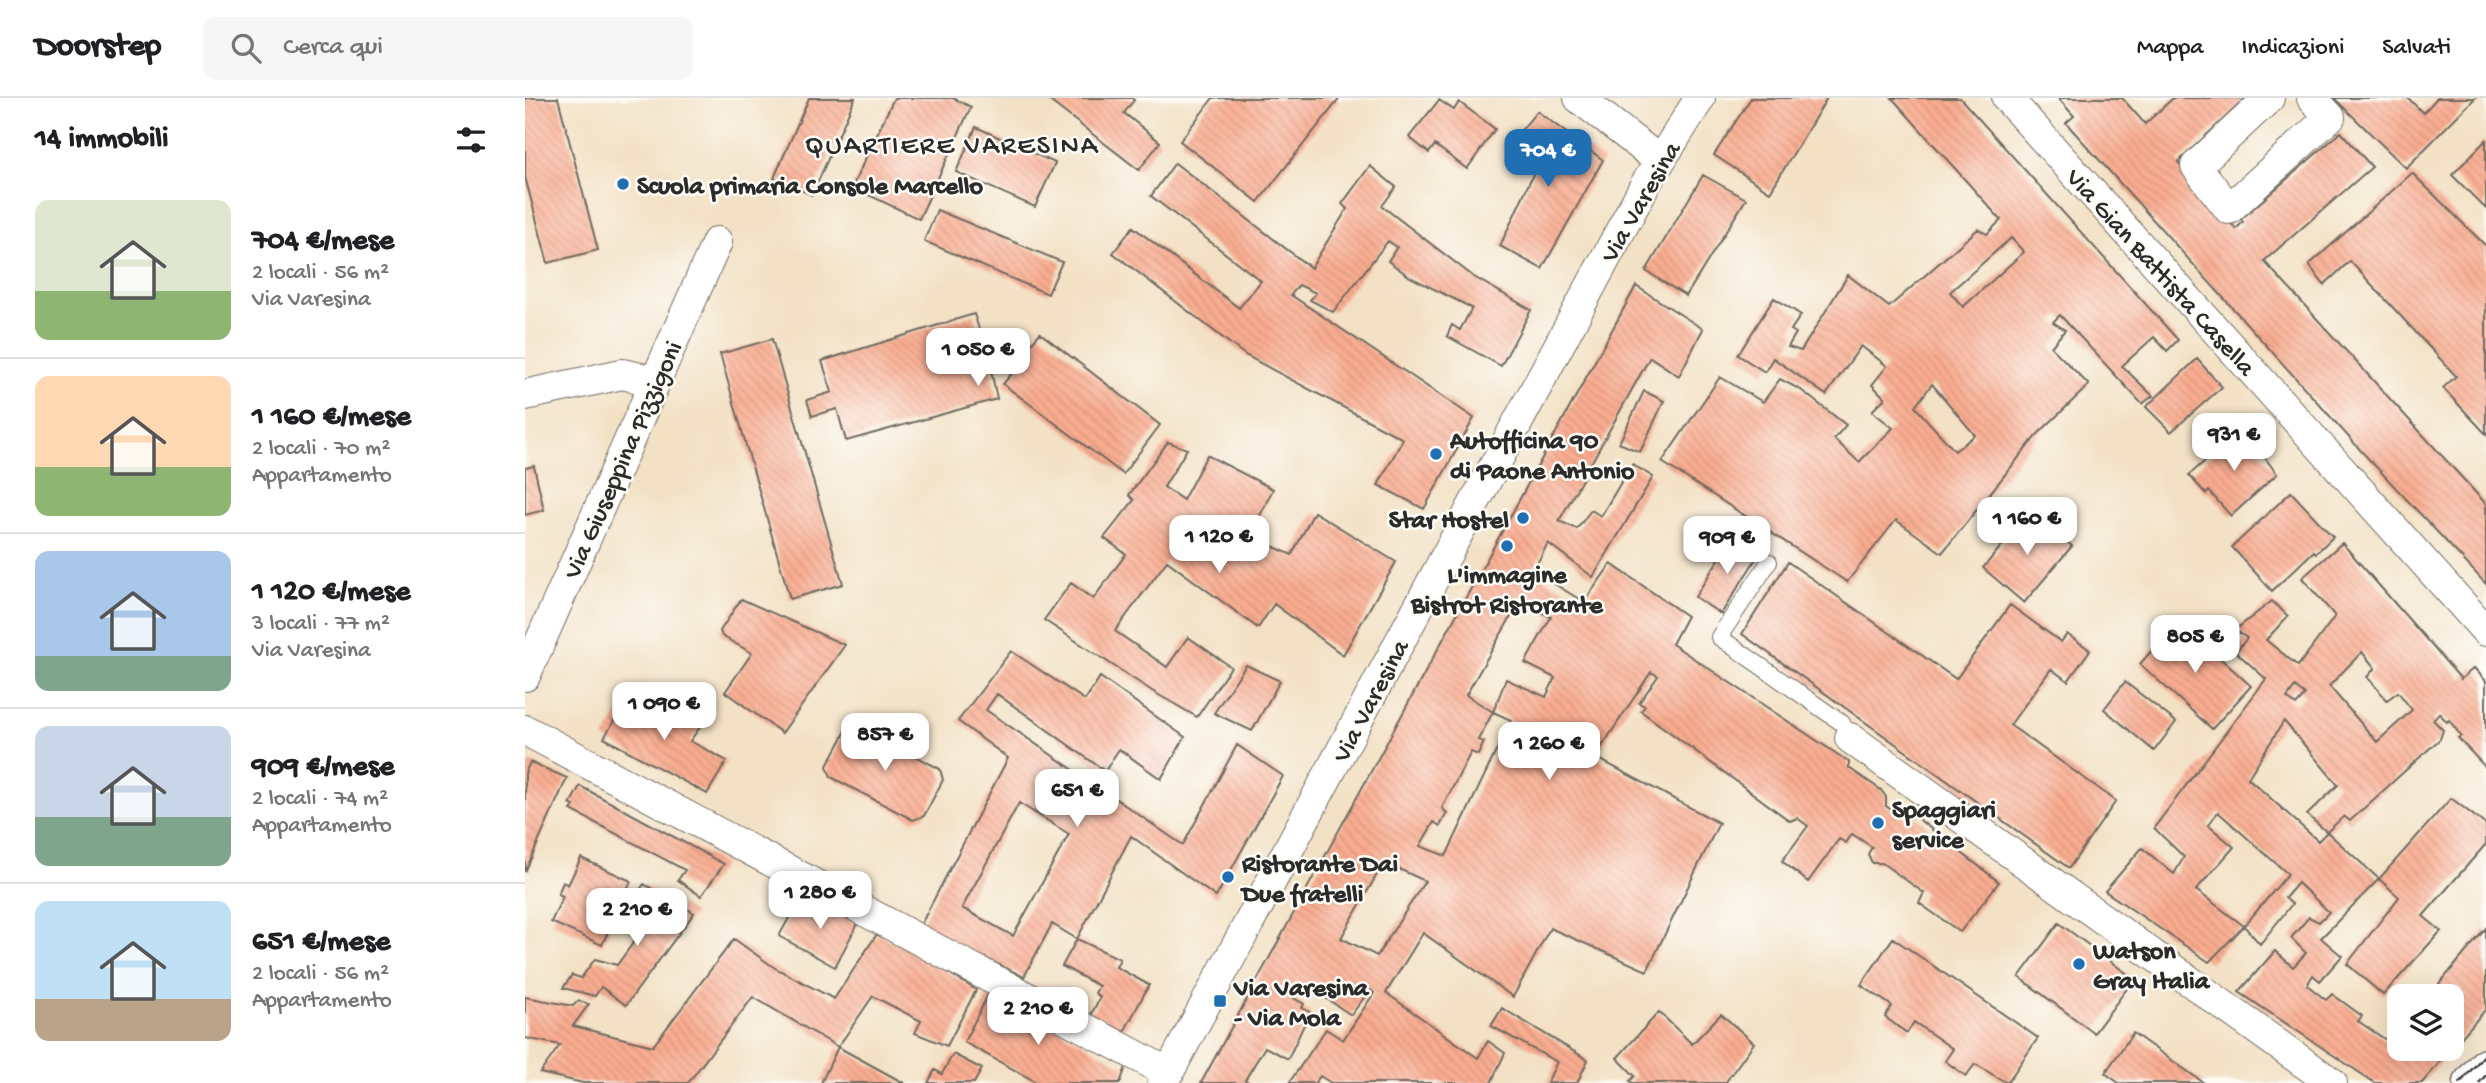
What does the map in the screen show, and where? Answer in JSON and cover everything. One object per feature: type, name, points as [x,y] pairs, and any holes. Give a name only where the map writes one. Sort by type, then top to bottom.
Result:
[{"type":"street","points":[[1579,98],[1660,161]]},
{"type":"street","name":"Via Varesina","points":[[1166,1078],[1660,161],[1700,98]]},
{"type":"street","name":"Via Gian Battista Casella","points":[[2007,98],[2486,631]]},
{"type":"street","points":[[2269,98],[2196,166],[2229,209],[2330,117],[2312,98]]},
{"type":"street","name":"Via Giuseppina Pizzigoni","points":[[525,676],[717,242]]},
{"type":"street","points":[[525,395],[622,374],[654,381]]},
{"type":"street","points":[[525,730],[1166,1078]]},
{"type":"street","points":[[1850,738],[2332,1083]]},
{"type":"street","points":[[2473,1083],[2486,1068]]},
{"type":"lane","points":[[1769,562],[1719,637],[1842,723],[1850,738]]},
{"type":"building","points":[[525,98],[558,98],[598,250],[548,263],[525,177]]},
{"type":"building","points":[[809,98],[855,98],[812,195],[774,178]]},
{"type":"building","points":[[894,98],[953,98],[971,107],[919,219],[852,187]]},
{"type":"building","points":[[1046,98],[1132,98],[1134,100],[1124,113],[1160,142],[1139,170]]},
{"type":"building","points":[[1213,98],[1340,98],[1258,202],[1180,141]]},
{"type":"building","points":[[1751,98],[1827,98],[1770,192],[1714,155]]},
{"type":"building","points":[[1892,98],[1960,98],[2178,340],[2167,351],[2154,337],[2122,366],[2153,396],[2142,404],[2060,315],[2053,322],[2065,330],[2051,347],[2089,385],[2036,436],[1942,553],[1896,520],[1847,582],[1662,462],[1720,377],[1763,402],[1780,379],[1801,390],[1846,425],[1834,439],[1859,462],[1893,428],[1872,411],[1885,398],[1872,385],[1887,366],[1861,346],[1826,395],[1773,358],[1765,372],[1738,355],[1774,298],[1801,315],[1791,330],[1796,333],[1788,347],[1801,351],[1848,275],[1889,307],[1978,229],[1987,234],[2001,220]],"holes":[[[2011,238],[2024,252],[1963,307],[1950,292]],[[1932,384],[1975,435],[1955,451],[1915,407]]]},
{"type":"building","points":[[2058,98],[2122,98],[2145,124],[2173,98],[2246,98],[2178,162],[2236,229],[2243,222],[2241,219],[2341,132],[2372,167],[2264,261],[2486,504],[2486,584],[2364,454],[2066,123],[2074,116]]},
{"type":"building","points":[[2334,98],[2408,98],[2423,113],[2437,98],[2475,98],[2406,168]]},
{"type":"building","points":[[1439,100],[1454,110],[1459,102],[1495,129],[1467,169],[1435,145],[1429,153],[1409,137]]},
{"type":"building","points":[[1537,111],[1603,160],[1542,269],[1500,246],[1536,168],[1510,144]]},
{"type":"building","points":[[976,127],[1055,163],[1035,207],[956,172]]},
{"type":"building","points":[[2486,140],[2486,209],[2452,175]]},
{"type":"building","points":[[1175,163],[1311,268],[1347,209],[1342,204],[1370,166],[1396,187],[1382,206],[1474,277],[1531,310],[1501,366],[1447,336],[1452,325],[1460,330],[1472,308],[1410,277],[1388,261],[1397,247],[1388,241],[1333,312],[1310,300],[1316,293],[1299,285],[1291,295],[1474,418],[1424,509],[1378,485],[1403,439],[1245,355],[1113,253],[1133,227],[1239,308],[1261,281],[1151,196]]},
{"type":"building","points":[[2412,173],[2486,246],[2486,434],[2443,388],[2456,376],[2350,261],[2324,285],[2309,265]]},
{"type":"building","points":[[1703,175],[1746,199],[1686,296],[1646,271]]},
{"type":"building","points":[[937,210],[1062,262],[1048,294],[924,241]]},
{"type":"building","points":[[1636,286],[1703,329],[1679,376],[1650,357],[1559,521],[1577,529],[1591,510],[1601,516],[1632,464],[1653,477],[1593,577],[1548,543],[1533,571],[1584,602],[1611,564],[1687,616],[1672,644],[1849,762],[1849,768],[1881,790],[1886,797],[1886,806],[1900,816],[1917,818],[1999,882],[1960,932],[1919,903],[1924,893],[1882,863],[1872,863],[1868,854],[1872,847],[1852,834],[1846,843],[1839,839],[1808,882],[1782,861],[1808,826],[1797,818],[1790,821],[1641,711],[1645,706],[1639,703],[1658,676],[1651,672],[1595,757],[1719,823],[1647,971],[1550,928],[1513,997],[1423,933],[1386,993],[1478,1058],[1488,1041],[1505,1053],[1491,1083],[1331,1083],[1320,1076],[1315,1083],[1289,1083],[1326,1029],[1343,1040],[1374,993],[1370,990],[1351,1015],[1306,985],[1300,995],[1293,991],[1290,996],[1304,1004],[1302,1008],[1310,1012],[1288,1059],[1265,1047],[1245,1080],[1250,1083],[1201,1083]],"holes":[[[1520,601],[1551,617],[1525,663],[1555,678],[1546,697],[1506,679],[1493,712],[1466,695]],[[1493,712],[1511,720],[1446,856],[1420,846],[1434,822],[1440,826],[1447,813],[1442,808],[1471,752],[1478,755],[1484,742],[1478,740]],[[1384,862],[1425,881],[1377,956],[1341,938]]]},
{"type":"building","points":[[974,314],[988,356],[1030,345],[1040,333],[1160,425],[1123,474],[1003,384],[1022,361],[991,370],[997,399],[846,441],[837,409],[812,416],[807,400],[832,392],[822,361]]},
{"type":"building","points":[[772,339],[843,584],[790,599],[720,354]]},
{"type":"building","points":[[2197,359],[2222,387],[2171,432],[2146,407]]},
{"type":"building","points":[[1644,391],[1664,401],[1640,452],[1619,443]]},
{"type":"building","points":[[2243,428],[2277,474],[2231,516],[2209,491],[2206,494],[2189,475]]},
{"type":"building","points":[[1168,442],[1187,449],[1164,487],[1183,500],[1207,455],[1273,489],[1250,536],[1292,555],[1314,512],[1396,562],[1343,655],[1274,604],[1258,628],[1167,561],[1115,631],[1167,667],[1188,637],[1231,667],[1197,717],[1152,691],[1044,620],[1071,583],[1093,599],[1126,554],[1104,538],[1134,500],[1129,495]]},
{"type":"building","points":[[534,466],[544,510],[525,515],[525,468]]},
{"type":"building","points":[[2291,492],[2333,537],[2316,553],[2314,551],[2272,591],[2232,547]]},
{"type":"building","points":[[2031,511],[2072,546],[2024,603],[1983,568]]},
{"type":"building","points":[[1732,538],[1759,554],[1721,614],[1695,597]]},
{"type":"building","points":[[2342,543],[2461,679],[2474,668],[2486,681],[2486,768],[2458,738],[2461,736],[2449,720],[2447,722],[2439,713],[2433,720],[2443,730],[2440,739],[2350,821],[2344,816],[2327,832],[2379,879],[2321,938],[2342,956],[2320,981],[2313,975],[2307,985],[2326,1000],[2332,994],[2362,1016],[2358,1021],[2387,1041],[2387,1061],[2441,1061],[2422,1083],[2375,1083],[2239,992],[2275,951],[2293,967],[2306,953],[2291,938],[2309,917],[2319,922],[2329,912],[2298,883],[2285,898],[2292,904],[2260,944],[2244,926],[2209,962],[2105,891],[2142,848],[2174,874],[2184,857],[2154,828],[2266,679],[2236,652],[2247,638],[2235,630],[2272,601],[2288,616],[2266,640],[2298,666],[2335,616],[2302,578]],"holes":[[[2362,652],[2375,668],[2367,677],[2387,700],[2398,692],[2412,710],[2377,742],[2329,686]],[[2295,687],[2305,695],[2296,705],[2287,698]],[[2284,721],[2338,785],[2307,815],[2327,832],[2318,841],[2248,778]],[[2218,812],[2288,874],[2244,926],[2196,890],[2234,847],[2208,825]]]},
{"type":"building","points":[[1788,562],[1956,679],[2010,605],[2061,642],[2067,634],[2090,650],[2068,681],[2051,669],[2010,725],[2116,801],[2069,868],[1742,634]]},
{"type":"building","points":[[741,599],[845,645],[782,733],[725,692],[752,653],[722,636],[720,631]]},
{"type":"building","points":[[2178,620],[2251,686],[2212,729],[2140,664]]},
{"type":"building","points":[[1011,651],[1085,700],[1100,677],[1185,737],[1161,779],[1119,749],[1105,771],[997,694],[986,710],[1183,845],[1237,745],[1283,776],[1216,897],[1131,836],[1077,939],[1052,924],[1024,977],[920,926],[1008,758],[958,721]],"holes":[[[1019,803],[1069,834],[1013,936],[962,908]]]},
{"type":"building","points":[[1246,665],[1280,681],[1252,731],[1214,713]]},
{"type":"building","points":[[2125,682],[2176,722],[2154,751],[2104,709]]},
{"type":"building","points":[[632,690],[700,727],[690,741],[727,761],[707,794],[604,738]]},
{"type":"building","points":[[858,726],[940,769],[943,780],[924,816],[913,820],[831,777],[827,766],[847,729]]},
{"type":"building","points":[[530,762],[567,778],[525,872],[525,773]]},
{"type":"building","points":[[580,786],[724,864],[701,896],[678,880],[685,870],[571,810],[574,806],[570,804]]},
{"type":"building","points":[[2451,798],[2486,825],[2486,844],[2423,916],[2441,931],[2393,984],[2387,984],[2387,991],[2383,995],[2347,964],[2399,897],[2379,879]]},
{"type":"building","points":[[581,858],[631,881],[602,945],[551,922],[563,896],[558,894],[563,882],[568,885]]},
{"type":"building","points":[[644,884],[694,913],[626,1005],[601,987],[595,996],[563,988],[572,975],[581,978],[595,959],[617,965],[641,932],[630,924],[642,908],[631,903]]},
{"type":"building","points":[[798,902],[818,912],[825,903],[859,921],[835,967],[779,936]]},
{"type":"building","points":[[2059,923],[2134,979],[2094,1033],[2019,977]]},
{"type":"building","points":[[2486,928],[2486,1009],[2464,1034],[2464,984],[2439,984]]},
{"type":"building","points":[[877,934],[906,946],[976,990],[947,1046],[915,1033],[921,1021],[873,996],[838,1047],[753,997],[688,1083],[583,1083],[540,1073],[560,1045],[525,1038],[525,997],[573,1006],[578,1001],[589,1004],[573,1026],[653,1046],[734,939],[775,968],[834,999]]},
{"type":"building","points":[[1893,938],[2038,1038],[2007,1083],[1975,1064],[1966,1076],[1945,1061],[1953,1049],[1914,1022],[1907,1033],[1885,1017],[1892,1006],[1861,985]]},
{"type":"building","points":[[1077,939],[1120,959],[1116,967],[1149,985],[1124,1032],[1091,1015],[1100,997],[1095,993],[1099,986],[1062,966]]},
{"type":"building","points":[[990,991],[1126,1067],[1120,1083],[1038,1083],[964,1042]]},
{"type":"building","points":[[1502,1008],[1588,1060],[1577,1083],[1547,1083],[1557,1062],[1491,1026]]},
{"type":"building","points":[[1659,1012],[1692,1044],[1721,1014],[1754,1043],[1725,1083],[1633,1083],[1630,1081],[1635,1076],[1617,1058]]},
{"type":"building","points":[[2133,1033],[2204,1083],[2119,1083],[2105,1073]]},
{"type":"building","points":[[838,1047],[904,1083],[821,1083]]},
{"type":"building","points":[[953,1054],[982,1069],[974,1083],[928,1083],[935,1070],[942,1074]]},
{"type":"tram line","points":[[2460,1083],[2486,1053]]},
{"type":"tram line","points":[[2479,1083],[2486,1075]]},
{"type":"place","name":"Scuola primaria Console Marcello","points":[[623,184]]},
{"type":"place","name":"Autofficina 90 di Paone Antonio","points":[[1436,454]]},
{"type":"place","name":"Star Hostel","points":[[1523,518]]},
{"type":"place","name":"L'immagine Bistrot Ristorante","points":[[1507,546]]},
{"type":"place","name":"Spaggiari service","points":[[1878,823]]},
{"type":"place","name":"Ristorante Dai Due fratelli","points":[[1228,877]]},
{"type":"place","name":"Watson Gray Italia","points":[[2079,964]]},
{"type":"place","name":"Via Varesina - Via Mola","points":[[1220,1001]]},
{"type":"district","name":"QUARTIERE VARESINA","points":[[952,143]]}]
